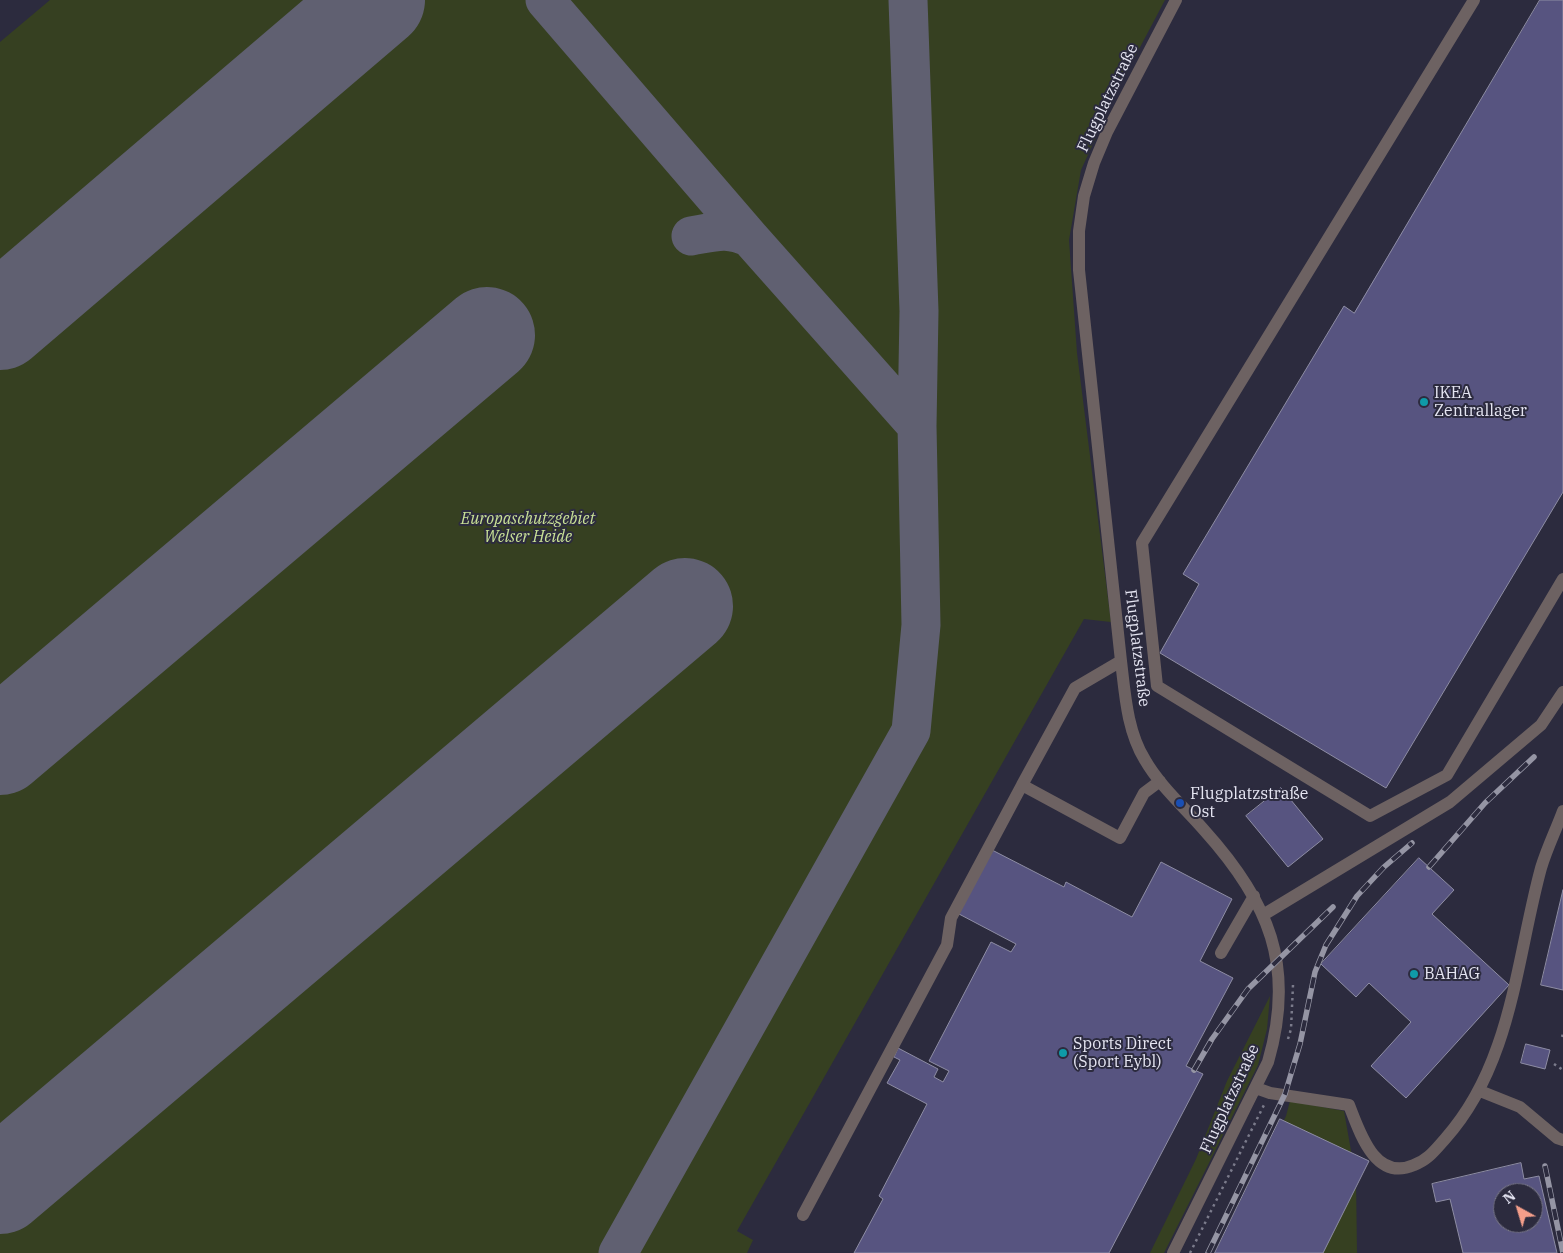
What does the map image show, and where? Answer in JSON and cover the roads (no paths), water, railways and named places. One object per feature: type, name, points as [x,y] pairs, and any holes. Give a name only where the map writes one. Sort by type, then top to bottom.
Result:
[{"type":"street","name":"Flugplatzstraße","points":[[1173,1253],[1256,1088],[1273,1043],[1279,1007],[1279,969],[1264,915],[1254,896],[1227,858],[1160,781],[1145,760],[1134,737],[1126,705],[1079,270],[1079,231],[1084,196],[1094,163],[1111,124],[1176,0]]},
{"type":"street","points":[[1474,0],[1142,543],[1157,686],[1370,816],[1447,775],[1563,579]]},
{"type":"street","points":[[803,1215],[947,945],[951,918],[1075,688],[1121,661]]},
{"type":"street","points":[[1264,915],[1450,802],[1540,725],[1563,692]]},
{"type":"street","points":[[1022,785],[1120,838],[1144,793],[1160,781]]},
{"type":"street","points":[[1256,1088],[1270,1093],[1349,1105],[1361,1136],[1377,1161],[1391,1168],[1407,1168],[1426,1161],[1455,1128],[1480,1091],[1509,1013],[1542,867],[1563,811]]},
{"type":"street","points":[[1221,953],[1254,896]]},
{"type":"street","points":[[1480,1091],[1520,1107],[1557,1138],[1563,1140]]},
{"type":"railway","points":[[1429,867],[1485,803],[1534,757]]},
{"type":"railway","points":[[1208,1253],[1285,1094],[1300,1044],[1315,972],[1326,945],[1357,896],[1384,867],[1412,843]]},
{"type":"railway","points":[[1194,1070],[1212,1039],[1248,989],[1333,907]]},
{"type":"railway","points":[[1545,1166],[1563,1253]]},
{"type":"place","name":"IKEA Zentrallager","points":[[1424,402]]},
{"type":"place","name":"Flugplatzstraße Ost","points":[[1180,803]]},
{"type":"place","name":"BAHAG","points":[[1414,974]]},
{"type":"place","name":"Sports Direct (Sport Eybl)","points":[[1063,1053]]},
{"type":"park label","name":"Europaschutzgebiet Welser Heide","points":[[528,528]]}]
